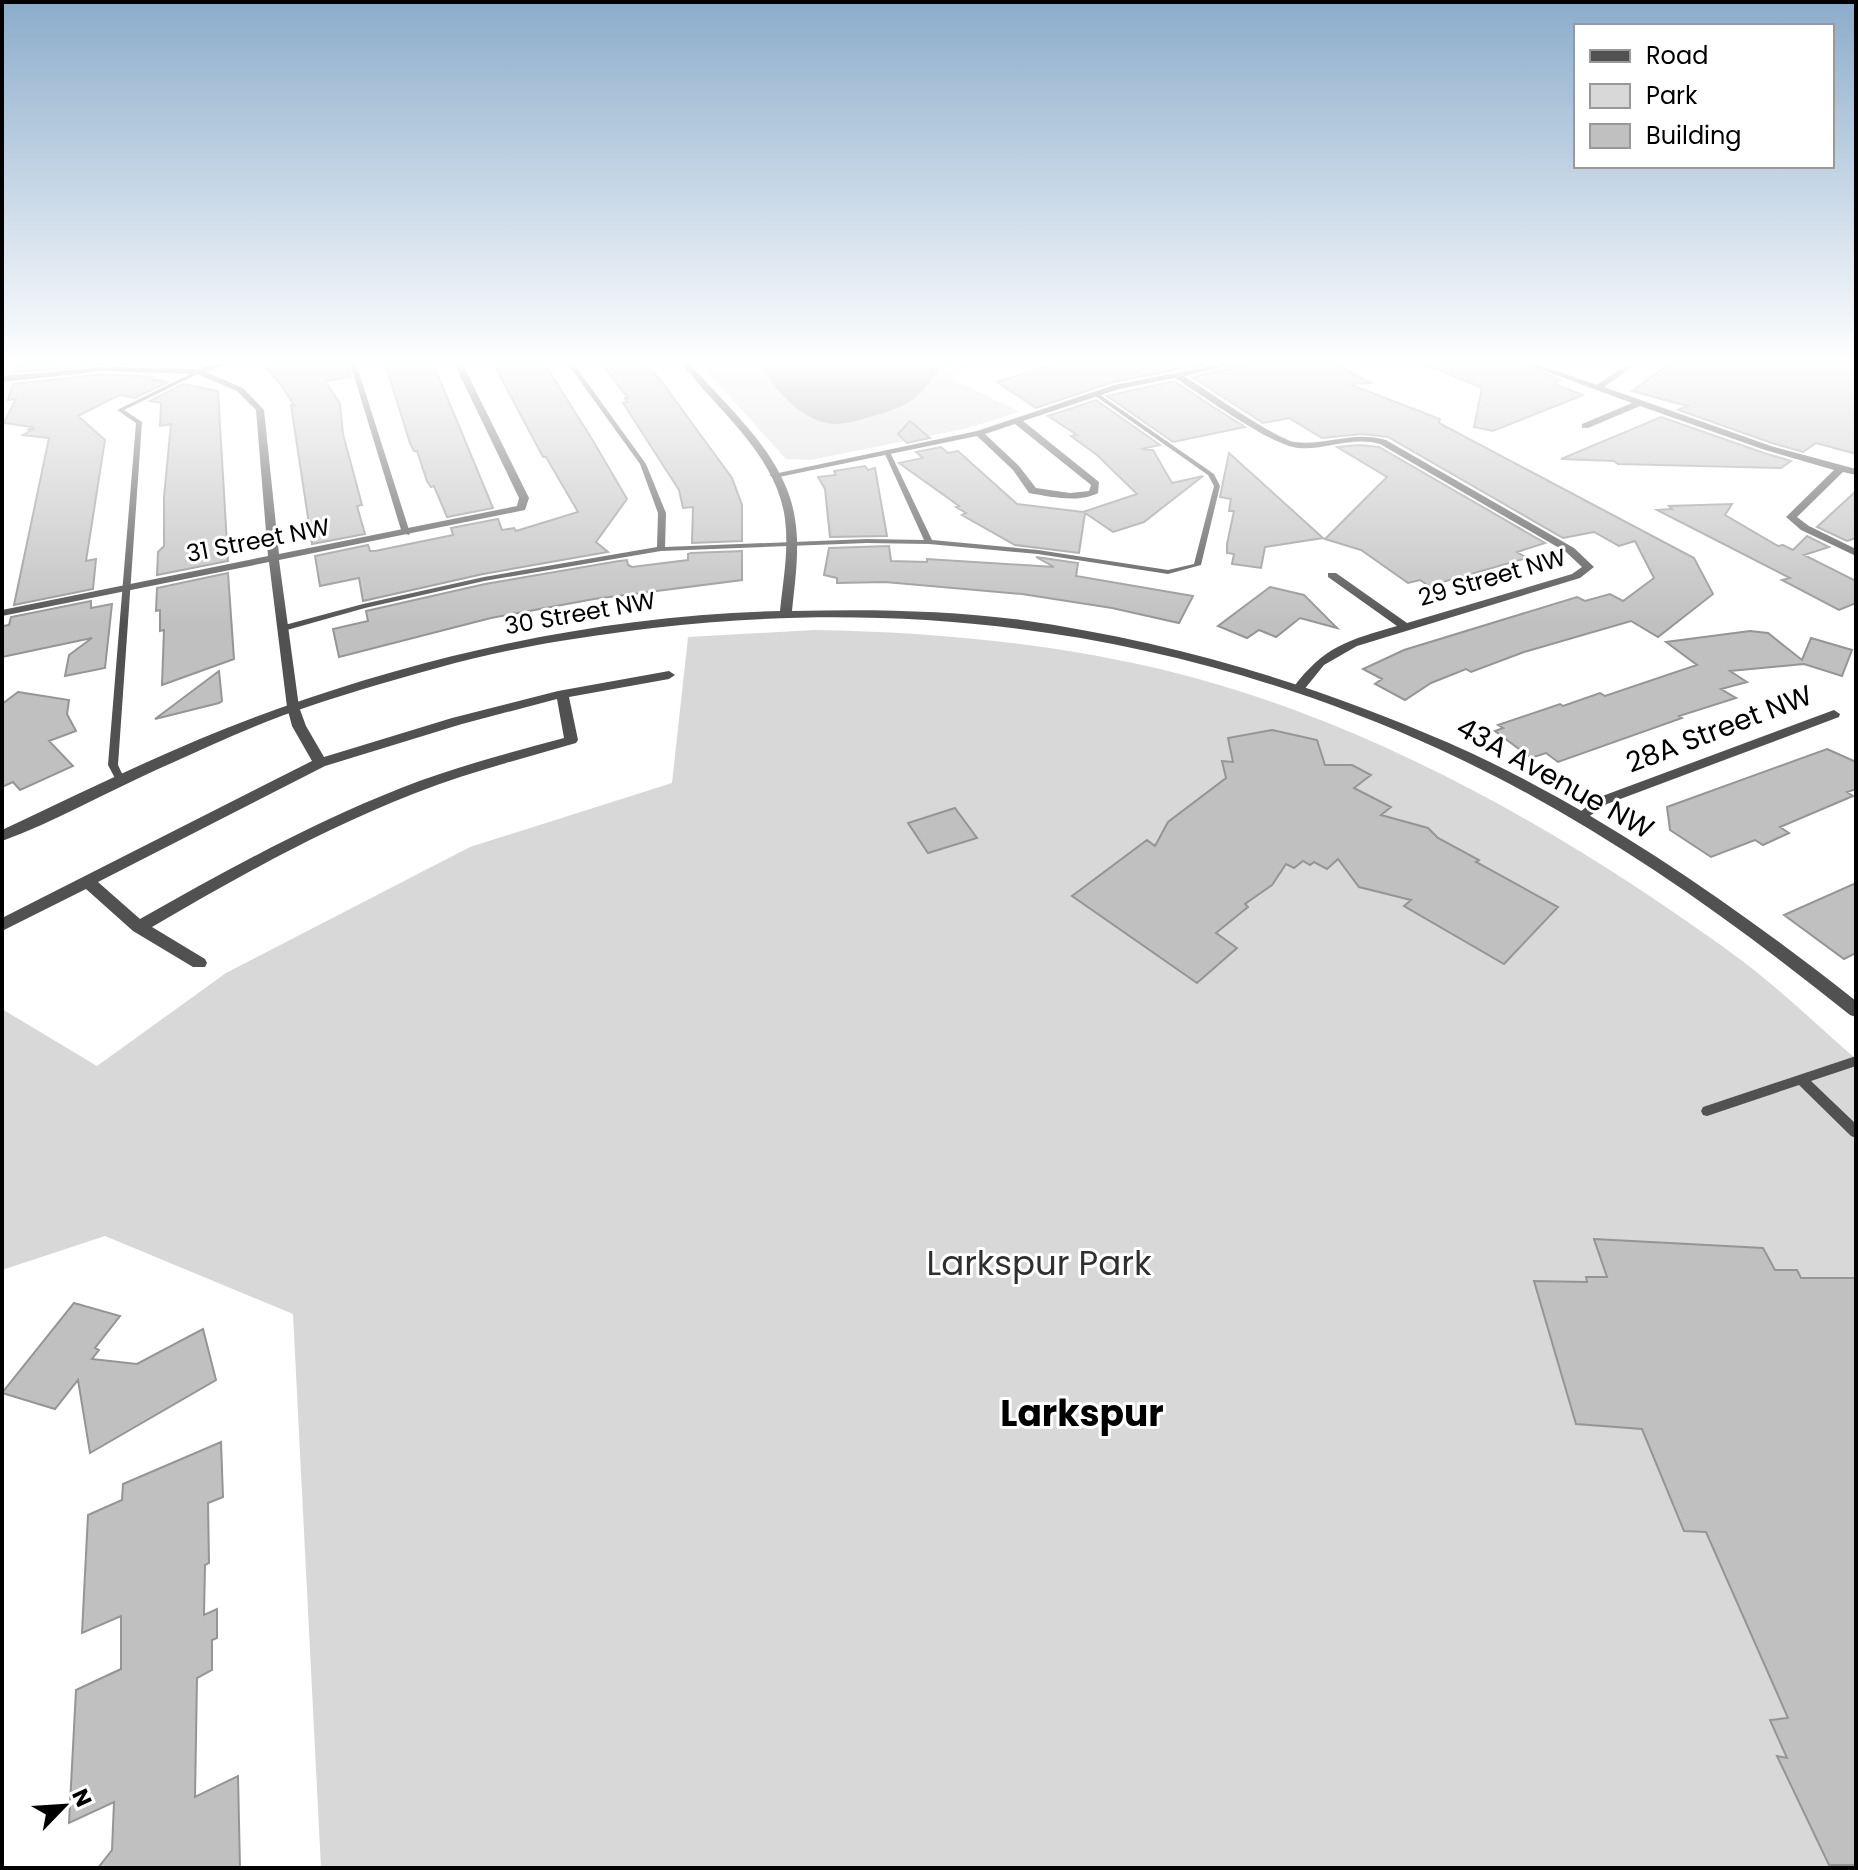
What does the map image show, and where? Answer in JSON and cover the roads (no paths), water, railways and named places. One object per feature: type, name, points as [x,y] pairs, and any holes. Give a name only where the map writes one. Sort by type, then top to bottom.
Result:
[{"type":"street","points":[[264,450],[293,707],[299,726],[320,763]]},
{"type":"street","name":"31 Street NW","points":[[2,613],[521,508],[524,498],[501,450]]},
{"type":"street","points":[[757,450],[774,475],[788,508],[791,543],[786,611]]},
{"type":"street","points":[[774,475],[895,450]]},
{"type":"street","points":[[997,450],[1033,491],[1070,496],[1093,493],[1096,484],[1054,450]]},
{"type":"street","name":"29 Street NW","points":[[1299,688],[1311,671],[1336,651],[1404,626],[1576,576],[1589,567],[1570,550],[1397,450]]},
{"type":"street","points":[[1775,450],[1856,472]]},
{"type":"street","points":[[1841,469],[1792,514],[1797,523],[1856,553]]},
{"type":"street","name":"29 Street NW","points":[[1332,575],[1404,626]]},
{"type":"street","name":"30 Street NW","points":[[2,836],[120,780],[293,707],[429,666],[524,643],[659,621],[786,611],[875,612],[983,619],[1079,632],[1196,657]]},
{"type":"street","name":"43A Avenue NW","points":[[1196,657],[1299,688],[1442,745],[1581,817],[1692,887],[1856,1010]]},
{"type":"street","points":[[2,925],[320,763],[417,732],[562,694],[669,675]]},
{"type":"street","points":[[139,927],[214,884],[404,792],[475,766],[571,740],[562,694]]},
{"type":"street","name":"28A Street NW","points":[[1581,817],[1602,801],[1834,714]]},
{"type":"street","points":[[88,882],[139,927],[199,963]]},
{"type":"lane","points":[[120,780],[113,765],[137,450]]},
{"type":"lane","points":[[380,450],[406,533]]},
{"type":"lane","points":[[633,450],[643,464],[662,513],[661,549]]},
{"type":"lane","points":[[284,628],[363,606],[484,579],[661,549],[791,543],[929,542],[1038,552],[1168,572],[1197,565],[1217,486],[1211,474],[1177,450]]},
{"type":"lane","points":[[887,452],[929,542]]},
{"type":"lane","points":[[1707,1111],[1856,1061]]},
{"type":"lane","points":[[1801,1080],[1849,1119],[1856,1132]]},
{"type":"district","name":"Larkspur","points":[[1082,1413]]},
{"type":"park label","name":"Larkspur Park","points":[[1039,1263]]}]
